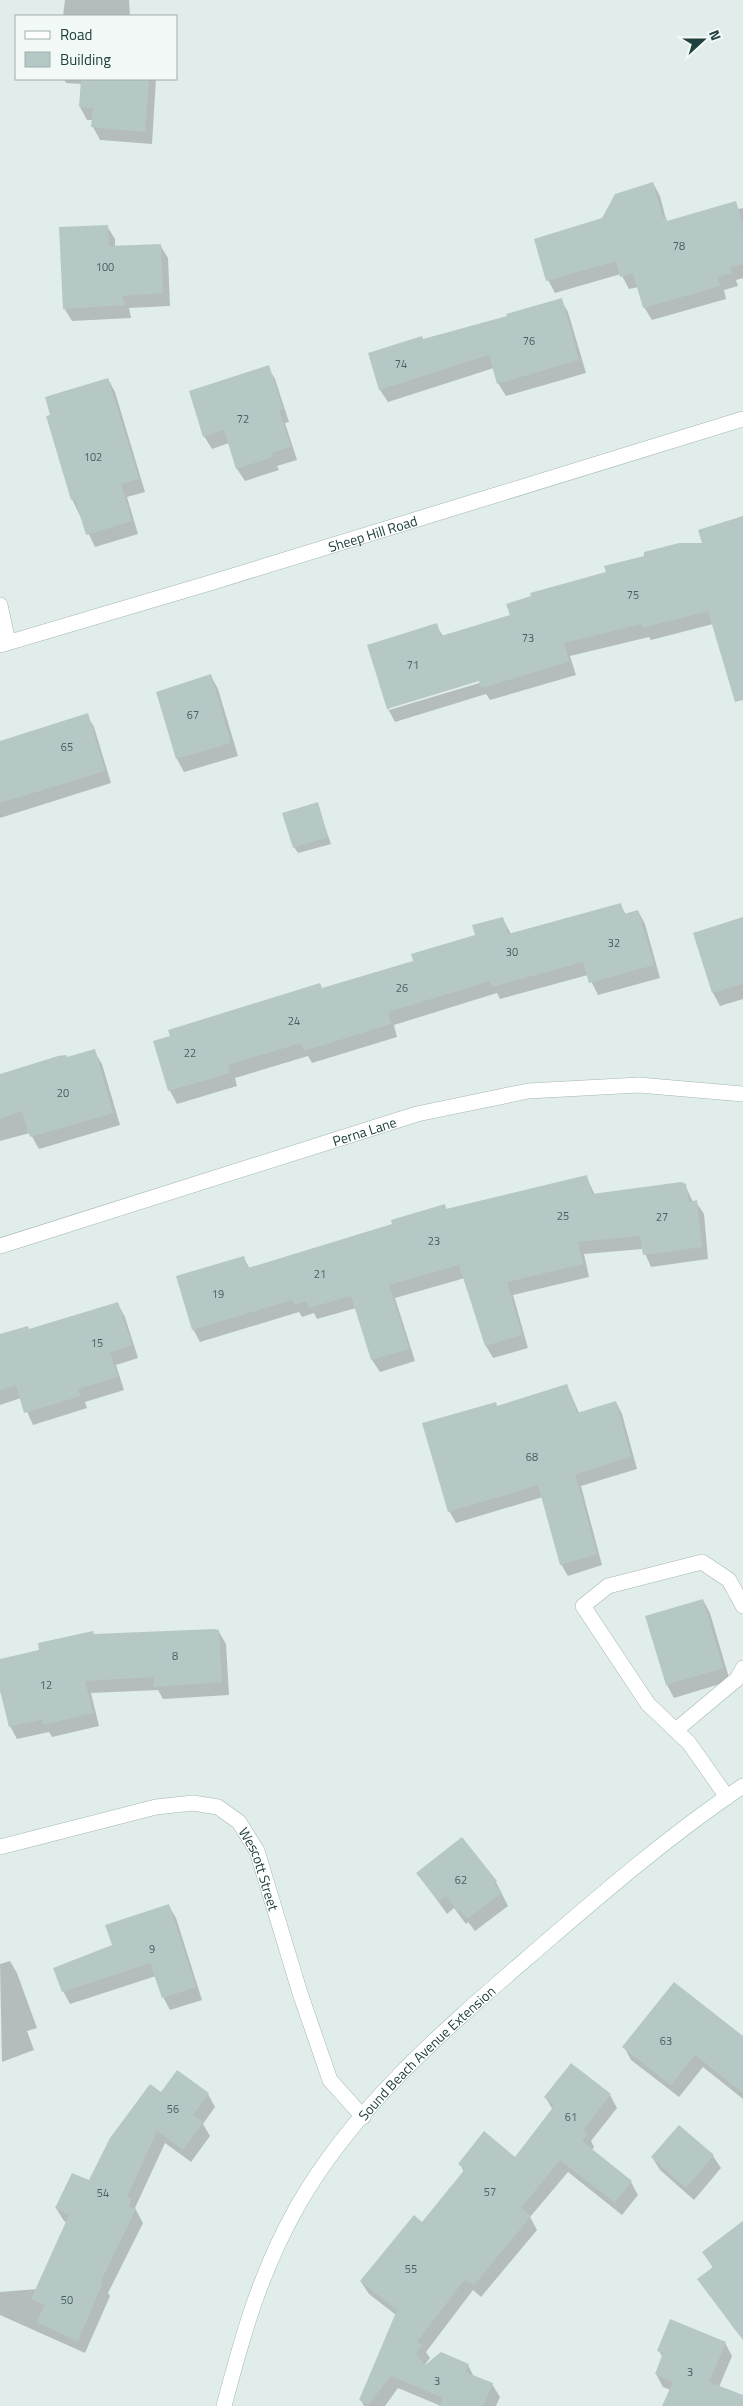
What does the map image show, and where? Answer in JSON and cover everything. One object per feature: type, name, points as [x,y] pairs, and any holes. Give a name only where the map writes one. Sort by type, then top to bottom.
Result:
[{"type":"street","name":"Sheep Hill Road","points":[[4,644],[241,574],[743,419]]},
{"type":"street","points":[[0,605],[4,644]]},
{"type":"street","name":"Perna Lane","points":[[0,1246],[418,1114],[528,1091],[639,1085],[743,1094]]},
{"type":"street","points":[[727,1797],[689,1742],[648,1704],[582,1606],[608,1586],[702,1562],[729,1580],[743,1606]]},
{"type":"street","points":[[676,1730],[737,1679],[743,1668]]},
{"type":"street","name":"Sound Beach Avenue Extension","points":[[224,2406],[252,2304],[276,2248],[298,2206],[321,2171],[362,2117],[394,2081],[470,2008],[603,1894],[743,1786]]},
{"type":"street","name":"Wescott Street","points":[[0,1847],[156,1807],[194,1803],[218,1807],[239,1822],[257,1851],[300,1993],[330,2080],[362,2117]]},
{"type":"building","points":[[81,80],[149,80],[145,132],[91,127],[93,108],[79,107]]},
{"type":"building","points":[[653,182],[663,218],[666,217],[667,221],[736,201],[743,225],[743,264],[730,267],[732,273],[717,277],[720,286],[643,308],[633,273],[620,277],[616,261],[546,281],[534,239],[602,218],[615,194]]},
{"type":"building","points":[[108,225],[109,246],[161,244],[163,293],[122,296],[125,305],[63,309],[59,227]]},
{"type":"building","points":[[562,298],[579,360],[497,384],[489,355],[379,390],[368,353],[422,336],[423,339],[507,316],[506,314]]},
{"type":"building","points":[[269,365],[283,409],[279,410],[291,447],[271,453],[273,457],[236,469],[224,430],[203,437],[189,391]]},
{"type":"building","points":[[108,378],[139,479],[121,484],[132,521],[86,535],[75,499],[71,500],[46,416],[50,415],[45,397]]},
{"type":"building","points":[[743,516],[743,700],[735,702],[708,611],[642,628],[641,624],[564,643],[569,662],[481,688],[479,681],[387,709],[367,645],[437,623],[441,636],[510,615],[506,604],[531,596],[530,593],[606,572],[604,566],[644,556],[644,552],[679,543],[702,543],[698,530]]},
{"type":"building","points":[[211,674],[231,743],[176,759],[156,692]]},
{"type":"building","points":[[88,713],[105,771],[0,803],[0,741]]},
{"type":"building","points":[[318,802],[328,837],[293,848],[282,813]]},
{"type":"building","points":[[621,903],[624,914],[638,910],[654,965],[589,983],[583,962],[492,987],[490,981],[388,1012],[391,1024],[304,1051],[301,1043],[228,1065],[230,1073],[168,1091],[153,1041],[170,1036],[168,1030],[320,983],[322,988],[413,961],[411,954],[475,935],[472,925],[503,917],[508,934]]},
{"type":"building","points":[[743,917],[743,984],[712,993],[693,933]]},
{"type":"building","points":[[95,1049],[113,1113],[30,1137],[22,1111],[0,1119],[0,1074],[58,1056],[66,1055],[67,1057]]},
{"type":"building","points":[[587,1175],[592,1194],[681,1182],[686,1184],[689,1202],[697,1200],[702,1247],[643,1255],[640,1236],[578,1242],[583,1264],[507,1282],[522,1335],[485,1346],[459,1265],[389,1285],[409,1349],[371,1360],[351,1296],[309,1308],[306,1301],[294,1305],[292,1300],[192,1330],[176,1276],[244,1256],[248,1268],[392,1224],[391,1220],[445,1204],[446,1209]]},
{"type":"building","points":[[118,1302],[132,1345],[110,1352],[118,1377],[78,1389],[81,1396],[24,1413],[16,1385],[0,1390],[0,1334],[28,1326],[29,1329]]},
{"type":"building","points":[[567,1384],[577,1413],[616,1401],[631,1457],[575,1474],[597,1554],[560,1565],[538,1485],[448,1512],[422,1423],[496,1402],[497,1406]]},
{"type":"building","points":[[703,1599],[723,1668],[666,1685],[645,1616]]},
{"type":"building","points":[[219,1630],[222,1682],[154,1687],[154,1677],[85,1681],[93,1713],[43,1725],[42,1719],[9,1727],[0,1691],[0,1659],[39,1650],[38,1643],[93,1631],[94,1634]]},
{"type":"building","points":[[462,1837],[497,1881],[494,1883],[502,1893],[467,1919],[460,1910],[458,1912],[446,1896],[439,1902],[416,1873]]},
{"type":"building","points":[[169,1904],[196,1987],[162,1998],[150,1963],[62,1992],[53,1968],[112,1945],[105,1925]]},
{"type":"building","points":[[674,1982],[743,2036],[743,2093],[695,2055],[671,2085],[622,2047]]},
{"type":"building","points":[[571,2063],[611,2094],[583,2130],[588,2134],[582,2141],[632,2181],[615,2203],[560,2160],[521,2208],[531,2216],[474,2285],[465,2279],[417,2342],[423,2345],[416,2354],[425,2365],[441,2352],[469,2364],[465,2372],[493,2383],[483,2406],[439,2406],[443,2398],[391,2376],[368,2405],[359,2400],[397,2310],[360,2281],[414,2215],[422,2222],[465,2169],[458,2164],[484,2131],[515,2157],[554,2106],[544,2097]]},
{"type":"building","points":[[177,2070],[209,2093],[193,2115],[203,2122],[183,2150],[157,2131],[127,2197],[131,2199],[129,2206],[136,2209],[101,2281],[103,2282],[78,2341],[36,2322],[45,2305],[31,2299],[69,2215],[55,2208],[72,2173],[89,2180],[110,2138],[150,2084],[161,2092]]},
{"type":"building","points":[[679,2125],[714,2155],[686,2188],[651,2157]]},
{"type":"building","points":[[743,2221],[743,2340],[697,2279],[713,2267],[702,2252]]},
{"type":"building","points":[[670,2319],[726,2342],[709,2382],[743,2395],[743,2406],[662,2406],[673,2382],[655,2374],[663,2353],[657,2351]]}]
